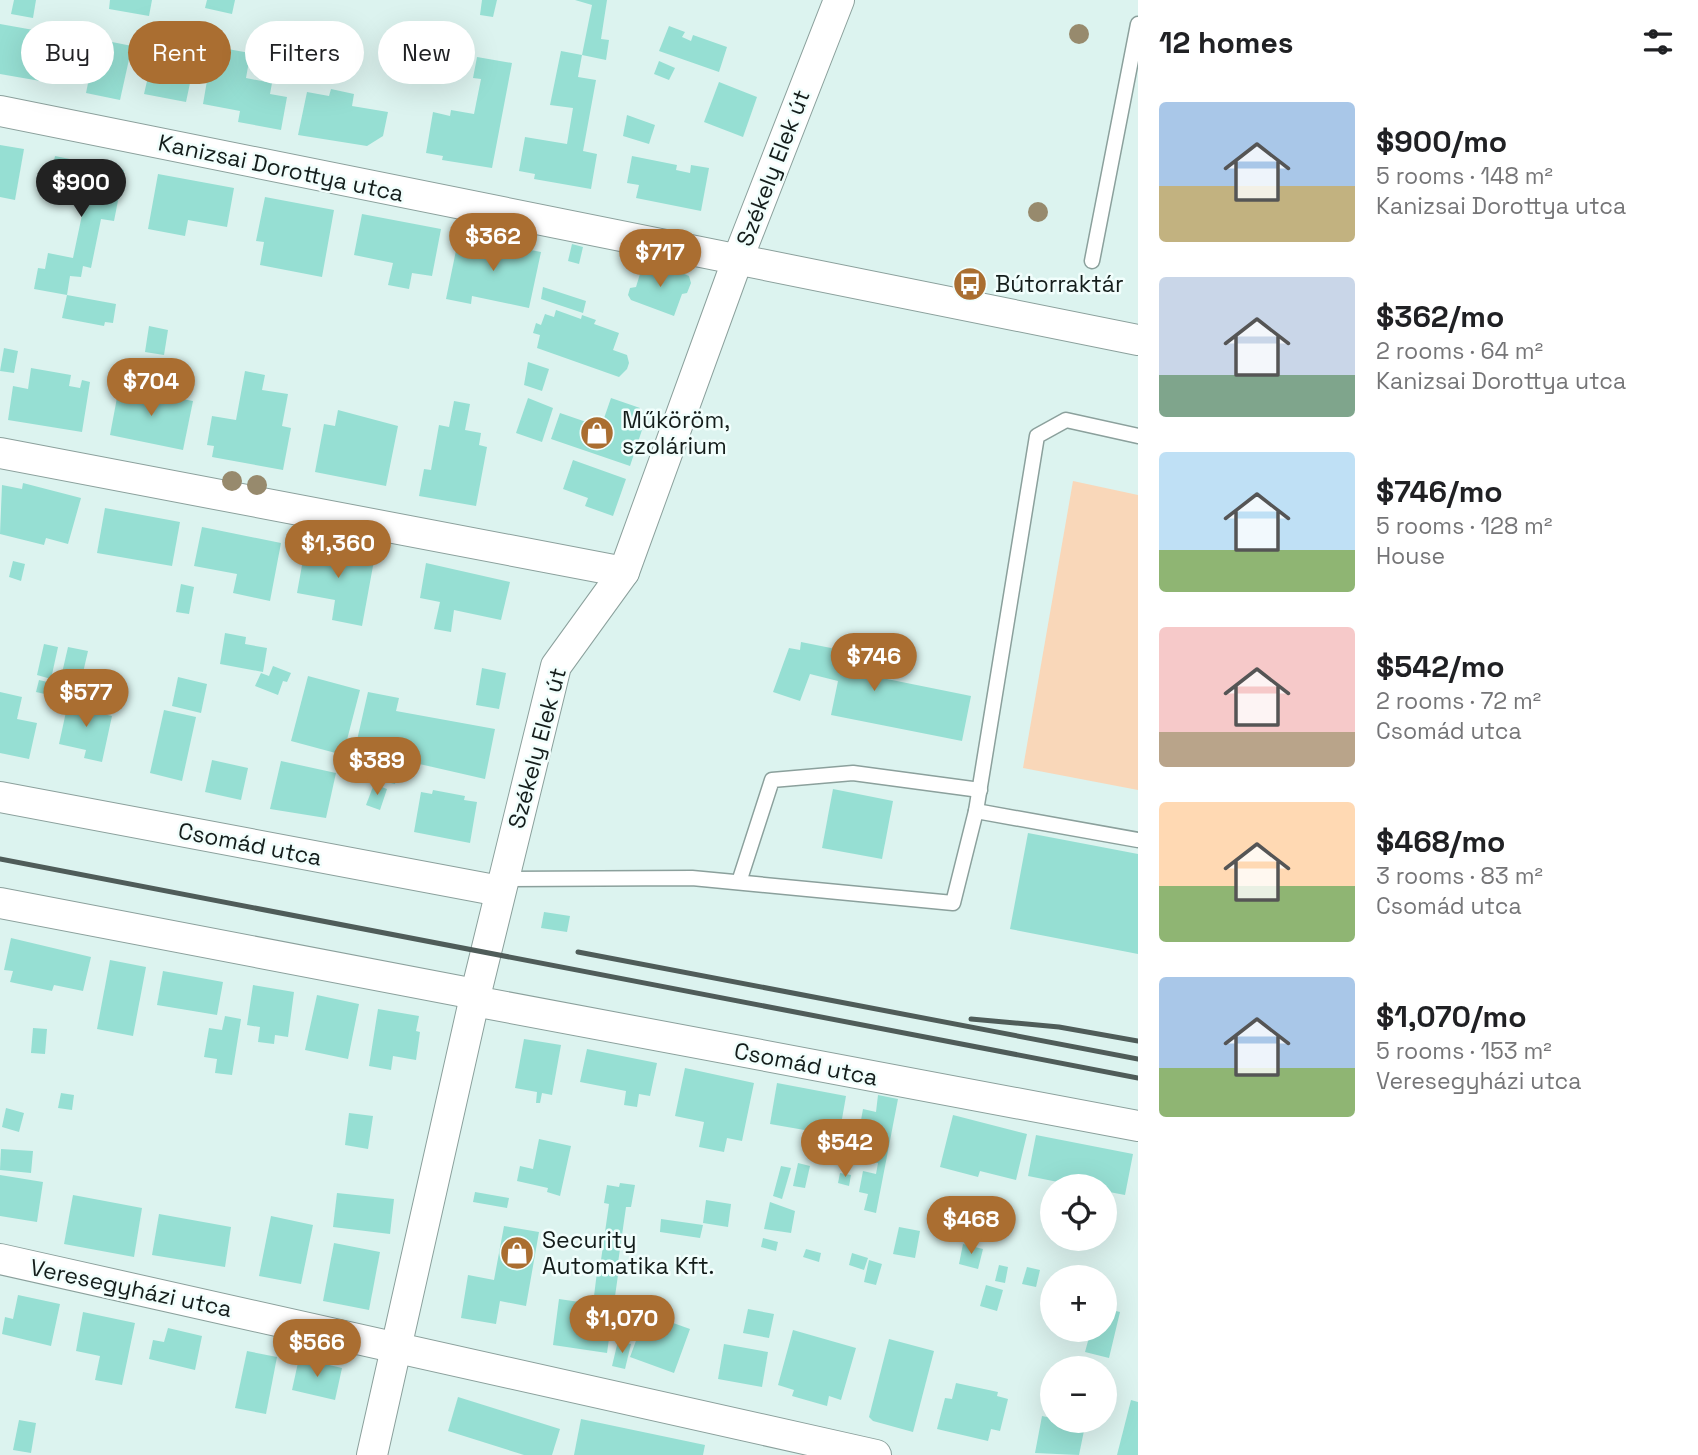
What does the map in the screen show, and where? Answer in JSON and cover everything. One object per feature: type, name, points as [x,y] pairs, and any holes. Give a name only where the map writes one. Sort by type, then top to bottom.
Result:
[{"type":"street","name":"Székely Elek út","points":[[372,1455],[474,998],[556,666],[624,572],[737,261],[839,0]]},
{"type":"street","name":"Kanizsai Dorottya utca","points":[[0,111],[1138,340]]},
{"type":"street","points":[[0,453],[624,572]]},
{"type":"street","name":"Csomád utca","points":[[0,796],[502,885]]},
{"type":"street","name":"Csomád utca","points":[[0,903],[1138,1126]]},
{"type":"street","name":"Veresegyházi utca","points":[[0,1259],[876,1455]]},
{"type":"lane","points":[[1092,261],[1138,24]]},
{"type":"lane","points":[[502,885],[692,878],[953,903],[980,790],[1037,436],[1066,420],[1138,436]]},
{"type":"lane","points":[[739,883],[772,780],[853,773],[980,790]]},
{"type":"lane","points":[[976,811],[1138,840]]},
{"type":"shaded area","points":[[1073,481],[1138,495],[1138,790],[1023,768]]},
{"type":"building","points":[[14,0],[36,0],[33,18],[11,14]]},
{"type":"building","points":[[110,0],[152,0],[149,16],[109,9]]},
{"type":"building","points":[[207,0],[235,0],[232,14],[205,8]]},
{"type":"building","points":[[482,0],[497,0],[493,17],[480,15]]},
{"type":"building","points":[[575,0],[607,0],[601,39],[609,40],[606,60],[582,55],[592,5]]},
{"type":"building","points":[[0,24],[21,28],[21,78],[0,74]]},
{"type":"building","points":[[669,26],[685,32],[682,37],[691,41],[693,35],[727,47],[719,72],[659,51]]},
{"type":"building","points":[[114,42],[128,45],[128,64],[120,100],[86,93],[88,84],[114,84]]},
{"type":"building","points":[[231,50],[245,52],[245,84],[272,84],[270,94],[287,97],[281,130],[238,122],[240,111],[203,104],[206,84],[231,84]]},
{"type":"building","points":[[561,51],[582,55],[578,77],[596,80],[583,151],[597,154],[591,189],[534,179],[535,174],[519,171],[525,137],[567,144],[573,108],[550,105]]},
{"type":"building","points":[[477,57],[512,63],[492,168],[442,160],[443,156],[426,153],[433,112],[450,116],[451,110],[474,114],[481,79],[475,78]]},
{"type":"building","points":[[659,61],[675,68],[669,80],[654,74]]},
{"type":"building","points":[[719,82],[757,97],[743,137],[704,122]]},
{"type":"building","points":[[146,84],[190,84],[186,102],[144,94]]},
{"type":"building","points":[[331,89],[354,94],[352,106],[388,112],[383,136],[367,146],[298,135],[307,92],[329,96]]},
{"type":"building","points":[[627,115],[655,125],[649,144],[623,136]]},
{"type":"building","points":[[0,145],[24,149],[15,200],[0,197]]},
{"type":"building","points":[[55,156],[124,170],[114,221],[101,219],[91,268],[83,266],[81,277],[70,276],[67,295],[34,289],[38,268],[45,269],[48,253],[73,258],[87,191],[49,184]]},
{"type":"building","points":[[632,156],[677,165],[676,170],[690,173],[691,165],[709,168],[701,211],[636,198],[639,185],[627,183]]},
{"type":"building","points":[[158,174],[234,188],[227,227],[188,220],[185,236],[148,229]]},
{"type":"building","points":[[265,197],[334,210],[322,277],[260,265],[264,242],[256,241]]},
{"type":"building","points":[[362,214],[441,229],[432,276],[412,273],[409,289],[388,285],[393,263],[354,255]]},
{"type":"building","points":[[459,236],[541,252],[529,308],[472,296],[471,304],[446,299]]},
{"type":"building","points":[[572,244],[583,247],[579,264],[568,261]]},
{"type":"building","points":[[643,264],[673,275],[680,272],[689,276],[691,283],[687,293],[682,294],[674,316],[631,300],[628,295],[630,288],[636,287]]},
{"type":"building","points":[[543,287],[586,301],[583,313],[541,299]]},
{"type":"building","points":[[67,295],[116,304],[113,323],[105,322],[104,326],[62,318]]},
{"type":"building","points":[[556,310],[581,319],[582,315],[596,320],[594,324],[619,333],[613,350],[627,355],[627,369],[619,377],[537,348],[540,335],[533,333],[536,323],[541,325],[545,314],[554,317]]},
{"type":"building","points":[[149,326],[168,330],[164,355],[145,352]]},
{"type":"building","points":[[4,348],[18,351],[14,373],[0,371]]},
{"type":"building","points":[[528,362],[549,369],[542,391],[524,385]]},
{"type":"building","points":[[31,368],[71,375],[69,386],[80,388],[82,380],[90,382],[82,432],[8,420],[13,386],[28,389]]},
{"type":"building","points":[[245,371],[265,375],[262,390],[288,394],[282,426],[291,428],[283,470],[212,457],[214,446],[207,445],[212,416],[236,420]]},
{"type":"building","points":[[119,387],[193,401],[183,450],[110,435]]},
{"type":"building","points":[[528,398],[553,408],[542,442],[516,433]]},
{"type":"building","name":"Műköröm, szolárium","points":[[611,398],[640,408],[639,412],[647,415],[630,466],[551,439],[560,413],[601,427]]},
{"type":"building","points":[[454,401],[470,404],[465,430],[481,433],[479,445],[487,447],[476,506],[419,496],[424,469],[431,470],[439,425],[449,427]]},
{"type":"building","points":[[338,410],[398,426],[386,486],[315,472],[324,424],[335,426]]},
{"type":"building","points":[[573,460],[626,479],[613,516],[585,506],[588,498],[563,489]]},
{"type":"building","points":[[23,483],[81,498],[68,544],[46,538],[44,545],[0,534],[2,485],[22,489]]},
{"type":"building","points":[[105,508],[180,522],[172,566],[97,553]]},
{"type":"building","points":[[202,527],[281,543],[270,601],[233,593],[237,574],[194,566]]},
{"type":"building","points":[[306,543],[375,555],[362,626],[332,620],[335,600],[297,593]]},
{"type":"building","points":[[13,561],[25,564],[21,581],[9,577]]},
{"type":"building","points":[[426,563],[510,582],[501,620],[454,610],[451,632],[434,629],[440,602],[420,598]]},
{"type":"building","points":[[181,584],[194,587],[189,614],[176,612]]},
{"type":"building","points":[[225,633],[246,637],[245,644],[267,648],[263,672],[220,664]]},
{"type":"building","points":[[801,642],[881,658],[877,677],[971,696],[962,741],[831,715],[838,681],[810,674],[800,701],[773,692],[789,648],[800,650]]},
{"type":"building","points":[[44,644],[58,647],[51,679],[37,675]]},
{"type":"building","points":[[68,647],[88,651],[79,690],[59,686]]},
{"type":"building","points":[[273,666],[291,673],[287,682],[283,681],[278,695],[255,686],[261,673],[269,676]]},
{"type":"building","points":[[482,668],[506,673],[499,709],[476,705]]},
{"type":"building","points":[[308,676],[360,690],[343,755],[291,741]]},
{"type":"building","points":[[178,677],[207,684],[201,713],[172,706]]},
{"type":"building","points":[[39,680],[52,683],[49,695],[36,692]]},
{"type":"building","points":[[0,692],[22,697],[17,719],[37,723],[29,759],[0,753]]},
{"type":"building","points":[[368,692],[399,698],[396,711],[495,729],[485,779],[402,760],[403,757],[392,755],[393,749],[376,745],[374,753],[355,749]]},
{"type":"building","points":[[69,698],[93,703],[91,711],[112,716],[102,762],[84,758],[86,750],[59,744]]},
{"type":"building","points":[[164,710],[196,717],[182,781],[150,773]]},
{"type":"building","points":[[212,760],[248,768],[241,800],[205,792]]},
{"type":"building","points":[[281,761],[336,773],[326,818],[270,809]]},
{"type":"building","points":[[367,763],[398,770],[395,784],[364,777]]},
{"type":"building","points":[[374,784],[387,789],[380,810],[366,805]]},
{"type":"building","points":[[833,789],[893,801],[882,859],[822,848]]},
{"type":"building","points":[[433,790],[465,796],[464,800],[477,802],[470,843],[414,832],[421,792],[432,794]]},
{"type":"building","points":[[1028,833],[1138,854],[1138,954],[1010,929]]},
{"type":"building","points":[[544,912],[570,916],[567,932],[541,928]]},
{"type":"building","points":[[11,938],[91,957],[83,991],[54,985],[52,991],[10,982],[13,971],[4,970]]},
{"type":"building","points":[[110,960],[146,967],[133,1036],[97,1029]]},
{"type":"building","points":[[163,971],[223,982],[217,1015],[157,1005]]},
{"type":"building","points":[[253,985],[294,992],[288,1037],[275,1035],[274,1044],[258,1042],[260,1027],[247,1025]]},
{"type":"building","points":[[317,995],[359,1004],[348,1059],[305,1050]]},
{"type":"building","points":[[378,1009],[419,1016],[416,1060],[393,1056],[391,1070],[369,1066]]},
{"type":"building","points":[[225,1016],[241,1019],[232,1075],[215,1073],[217,1059],[204,1057],[209,1028],[222,1030]]},
{"type":"building","points":[[33,1028],[47,1029],[45,1054],[31,1053]]},
{"type":"building","points":[[524,1039],[561,1045],[552,1095],[542,1093],[540,1103],[536,1103],[537,1092],[515,1088]]},
{"type":"building","points":[[587,1049],[657,1063],[650,1096],[639,1094],[637,1107],[624,1105],[626,1091],[580,1082]]},
{"type":"building","points":[[685,1068],[754,1083],[742,1141],[727,1138],[724,1152],[699,1147],[704,1122],[675,1116]]},
{"type":"building","points":[[777,1083],[846,1096],[839,1136],[770,1124]]},
{"type":"building","points":[[61,1093],[74,1095],[72,1110],[58,1108]]},
{"type":"building","points":[[878,1095],[898,1099],[876,1213],[864,1210],[868,1194],[859,1192],[863,1171],[876,1174],[878,1163],[854,1159],[863,1109],[876,1112]]},
{"type":"building","points":[[6,1108],[24,1113],[19,1132],[2,1127]]},
{"type":"building","points":[[349,1113],[373,1116],[368,1149],[345,1145]]},
{"type":"building","points":[[953,1115],[1027,1134],[1016,1180],[980,1171],[978,1177],[940,1167]]},
{"type":"building","points":[[1036,1135],[1133,1154],[1125,1195],[1117,1193],[1117,1174],[1040,1174],[1040,1178],[1028,1176]]},
{"type":"building","points":[[539,1139],[571,1146],[560,1196],[547,1192],[548,1188],[517,1181],[520,1166],[533,1169]]},
{"type":"building","points":[[1,1149],[33,1151],[31,1173],[0,1170]]},
{"type":"building","points":[[798,1163],[810,1166],[805,1188],[793,1186]]},
{"type":"building","points":[[781,1166],[791,1168],[782,1199],[773,1196]]},
{"type":"building","points":[[840,1173],[851,1175],[849,1186],[838,1183]]},
{"type":"building","points":[[0,1175],[43,1182],[37,1222],[0,1216]]},
{"type":"building","points":[[620,1183],[635,1185],[631,1207],[626,1207],[618,1263],[601,1260],[609,1204],[604,1203],[607,1185],[619,1187]]},
{"type":"building","points":[[475,1192],[509,1198],[507,1208],[473,1202]]},
{"type":"building","points":[[337,1193],[394,1199],[390,1234],[333,1227]]},
{"type":"building","points":[[73,1195],[142,1208],[134,1257],[64,1244]]},
{"type":"building","points":[[706,1200],[731,1204],[728,1227],[703,1223]]},
{"type":"building","points":[[770,1202],[795,1211],[791,1233],[764,1229]]},
{"type":"building","points":[[159,1214],[231,1227],[225,1267],[152,1255]]},
{"type":"building","points":[[271,1216],[313,1225],[301,1284],[259,1276]]},
{"type":"building","points":[[661,1219],[703,1225],[700,1238],[660,1232]]},
{"type":"building","name":"Security Automatika Kft.","points":[[504,1226],[539,1232],[526,1306],[500,1301],[496,1324],[461,1318],[468,1275],[494,1280]]},
{"type":"building","points":[[899,1227],[920,1231],[915,1258],[893,1254]]},
{"type":"building","points":[[763,1238],[778,1242],[776,1251],[761,1247]]},
{"type":"building","points":[[334,1243],[380,1252],[369,1310],[323,1301]]},
{"type":"building","points":[[963,1244],[983,1249],[978,1269],[959,1264]]},
{"type":"building","points":[[806,1249],[821,1253],[819,1262],[803,1257]]},
{"type":"building","points":[[852,1253],[868,1258],[864,1270],[849,1265]]},
{"type":"building","points":[[869,1260],[882,1264],[876,1285],[864,1282]]},
{"type":"building","points":[[999,1265],[1008,1267],[1005,1283],[995,1281]]},
{"type":"building","points":[[1027,1267],[1040,1270],[1036,1287],[1022,1284]]},
{"type":"building","points":[[597,1272],[618,1275],[607,1353],[553,1345],[559,1299],[593,1304]]},
{"type":"building","points":[[986,1285],[1003,1290],[997,1311],[980,1306]]},
{"type":"building","points":[[18,1295],[60,1304],[51,1346],[2,1334],[5,1317],[13,1319]]},
{"type":"building","points":[[634,1309],[690,1329],[674,1373],[630,1357],[637,1338],[626,1334]]},
{"type":"building","points":[[748,1309],[774,1314],[769,1338],[743,1333]]},
{"type":"building","points":[[83,1312],[135,1323],[122,1385],[95,1380],[100,1356],[76,1351]]},
{"type":"building","points":[[168,1328],[202,1336],[195,1370],[149,1359],[153,1340],[164,1342]]},
{"type":"building","points":[[793,1330],[856,1348],[841,1400],[829,1396],[827,1406],[792,1396],[794,1390],[778,1385]]},
{"type":"building","points":[[889,1339],[934,1351],[913,1432],[873,1421],[869,1417]]},
{"type":"building","points":[[618,1341],[631,1344],[625,1369],[612,1366]]},
{"type":"building","points":[[1088,1342],[1113,1342],[1109,1356],[1085,1352]]},
{"type":"building","points":[[724,1344],[768,1352],[762,1387],[718,1379]]},
{"type":"building","points":[[247,1351],[277,1357],[266,1414],[235,1408]]},
{"type":"building","points":[[299,1358],[342,1368],[335,1400],[292,1390]]},
{"type":"building","points":[[956,1383],[998,1392],[997,1396],[1008,1399],[1000,1431],[991,1429],[988,1441],[937,1429],[945,1398],[952,1399]]},
{"type":"building","points":[[458,1397],[560,1429],[552,1455],[524,1455],[448,1431]]},
{"type":"building","points":[[1131,1400],[1138,1402],[1138,1455],[1117,1455]]},
{"type":"building","points":[[581,1419],[705,1445],[703,1455],[574,1455]]},
{"type":"building","points":[[19,1420],[36,1423],[31,1453],[13,1450]]},
{"type":"building","points":[[1040,1427],[1040,1433],[1084,1433],[1079,1455],[1035,1453]]},
{"type":"railway","points":[[0,859],[1138,1078]]},
{"type":"railway","points":[[578,952],[1138,1059]]},
{"type":"railway","points":[[971,1019],[1059,1027],[1138,1041]]},
{"type":"place","name":"Bútorraktár","points":[[970,284]]},
{"type":"place","name":"Műköröm, szolárium","points":[[597,433]]},
{"type":"place","name":"Security Automatika Kft.","points":[[517,1253]]}]
